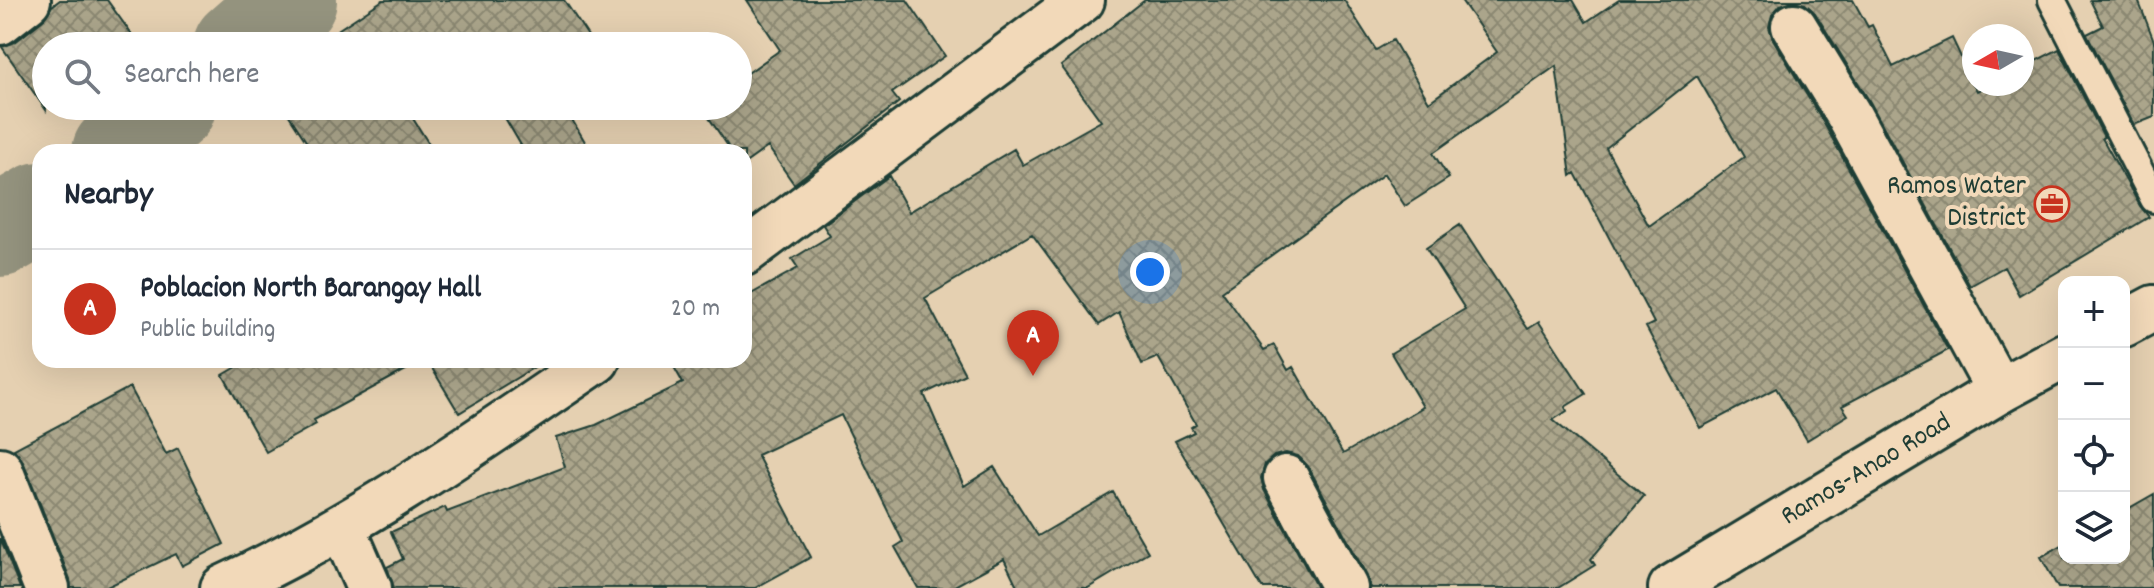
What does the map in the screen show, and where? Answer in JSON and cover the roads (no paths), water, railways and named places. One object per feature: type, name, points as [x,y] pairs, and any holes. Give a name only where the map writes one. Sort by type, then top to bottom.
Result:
[{"type":"street","points":[[0,22],[28,0]]},
{"type":"street","points":[[752,247],[1082,0]]},
{"type":"street","points":[[1794,26],[1848,114],[1999,391]]},
{"type":"street","points":[[2130,321],[2154,308]]},
{"type":"street","name":"Ramos-Anao Road","points":[[1671,588],[1999,391],[2058,359]]},
{"type":"street","points":[[223,588],[281,561],[342,526],[496,429],[585,368]]},
{"type":"street","points":[[0,470],[47,588]]},
{"type":"street","points":[[1286,478],[1345,588]]},
{"type":"street","points":[[342,526],[369,588]]},
{"type":"lane","points":[[2052,0],[2154,199]]},
{"type":"waterway","points":[[255,32],[291,0]]},
{"type":"waterway","points":[[127,144],[154,120]]},
{"type":"waterway","points":[[0,231],[32,213]]},
{"type":"place","name":"Ramos Water District","points":[[2052,204]]},
{"type":"place","name":"Poblacion North Barangay Hall","points":[[1033,376]]}]
